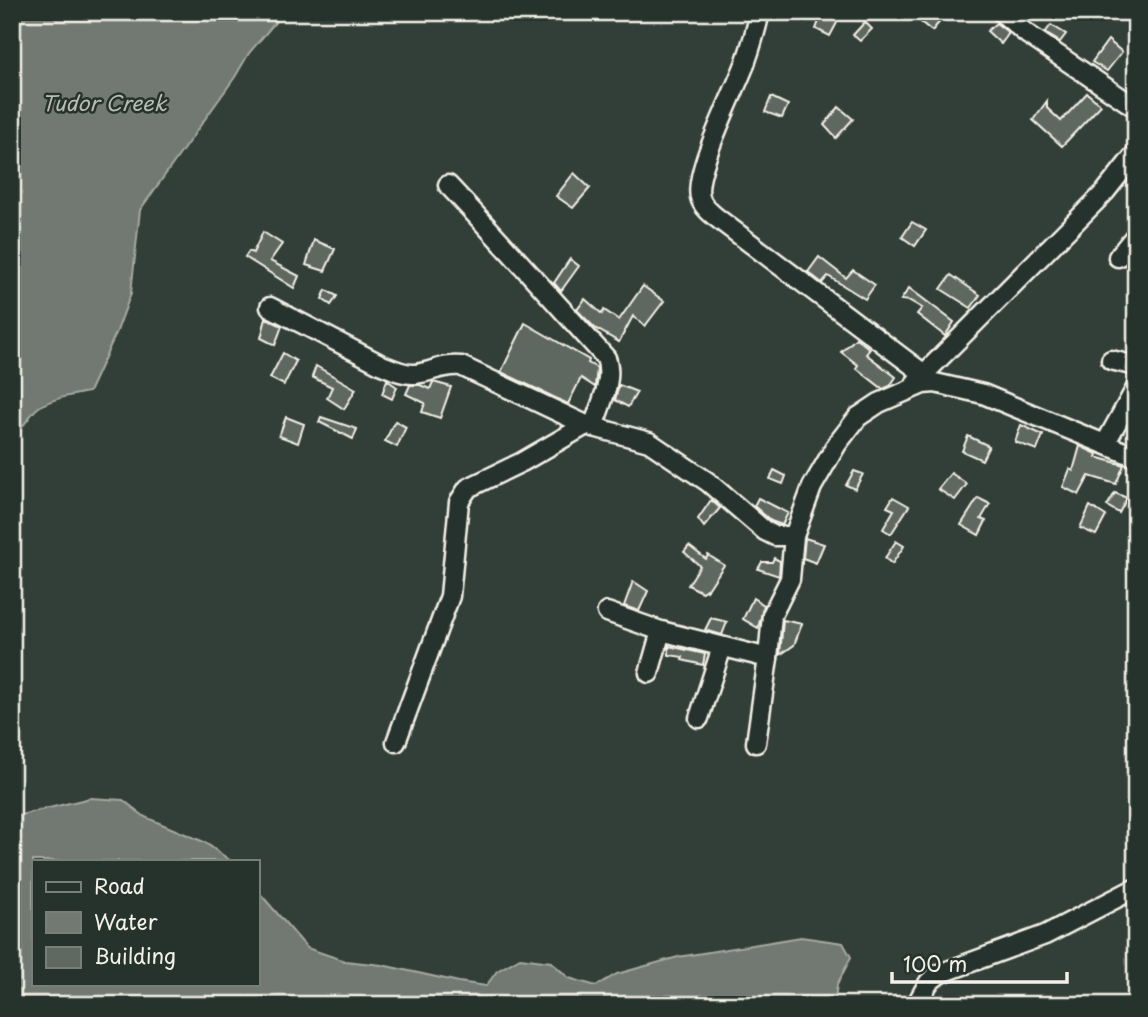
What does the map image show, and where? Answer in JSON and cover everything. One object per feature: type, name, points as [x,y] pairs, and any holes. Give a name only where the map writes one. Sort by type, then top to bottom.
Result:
[{"type":"street","points":[[760,12],[745,64],[701,178],[700,199],[712,214],[918,381],[983,394],[1136,457]]},
{"type":"street","points":[[1001,12],[1027,34],[1136,108]]},
{"type":"street","points":[[756,743],[772,615],[790,579],[794,537],[811,487],[844,435],[868,409],[918,381],[1105,192],[1136,153]]},
{"type":"street","points":[[396,742],[450,596],[459,502],[463,493],[589,426],[610,375],[606,358],[448,185]]},
{"type":"street","points":[[1118,257],[1136,235]]},
{"type":"street","points":[[270,307],[391,369],[415,374],[439,367],[461,366],[589,426],[649,442],[708,482],[765,531],[775,536],[794,537]]},
{"type":"street","points":[[1111,359],[1136,366]]},
{"type":"street","points":[[1105,444],[1136,388]]},
{"type":"street","points":[[607,612],[661,631],[722,648],[768,657]]},
{"type":"street","points":[[649,673],[661,631]]},
{"type":"street","points":[[699,718],[722,648]]},
{"type":"street","points":[[916,1005],[929,982],[939,974],[1045,935],[1136,888]]},
{"type":"water","name":"Tudor Creek","points":[[12,12],[284,12],[249,53],[235,77],[140,210],[131,293],[89,392],[57,399],[39,407],[12,436]]},
{"type":"water","points":[[90,798],[123,800],[145,817],[204,842],[230,860],[32,860],[32,986],[259,986],[259,892],[307,948],[345,961],[382,965],[486,986],[497,971],[520,958],[551,962],[569,978],[596,986],[617,974],[678,957],[801,937],[843,943],[851,957],[837,985],[834,1005],[643,1005],[639,1001],[631,1005],[12,1005],[12,817]]},
{"type":"building","points":[[923,12],[932,12],[941,20],[932,31],[917,19]]},
{"type":"building","points":[[822,13],[839,19],[830,36],[816,29]]},
{"type":"building","points":[[865,22],[872,29],[860,41],[853,35]]},
{"type":"building","points":[[996,23],[1009,33],[1001,44],[987,31]]},
{"type":"building","points":[[1051,25],[1066,34],[1060,42],[1045,33]]},
{"type":"building","points":[[1108,40],[1122,52],[1107,71],[1092,62]]},
{"type":"building","points":[[1087,93],[1101,105],[1062,146],[1033,120],[1047,101],[1047,108],[1061,121]]},
{"type":"building","points":[[771,97],[788,105],[782,118],[765,112]]},
{"type":"building","points":[[839,107],[853,119],[836,138],[824,125]]},
{"type":"building","points":[[574,173],[590,188],[573,208],[556,196]]},
{"type":"building","points":[[912,222],[926,230],[915,246],[902,237]]},
{"type":"building","points":[[263,232],[282,244],[270,261],[299,276],[294,288],[245,257],[249,251],[253,253]]},
{"type":"building","points":[[314,240],[335,249],[325,271],[306,265]]},
{"type":"building","points":[[819,257],[846,278],[853,270],[875,285],[865,299],[828,276],[822,283],[808,272]]},
{"type":"building","points":[[570,259],[579,266],[561,291],[554,283]]},
{"type":"building","points":[[951,275],[980,295],[971,308],[941,289]]},
{"type":"building","points":[[643,286],[664,301],[645,326],[633,316],[619,342],[595,328],[577,310],[585,299],[602,314],[604,310],[619,320]]},
{"type":"building","points":[[909,288],[954,322],[945,336],[917,314],[922,308],[910,301],[901,300]]},
{"type":"building","points":[[326,290],[337,296],[331,305],[322,299]]},
{"type":"building","points":[[266,318],[282,326],[275,345],[261,338]]},
{"type":"building","points":[[525,323],[589,360],[588,363],[597,368],[595,387],[581,378],[568,404],[501,372]]},
{"type":"building","points":[[856,338],[870,349],[866,354],[896,377],[890,386],[883,389],[841,352]]},
{"type":"building","points":[[283,353],[296,361],[284,385],[270,378]]},
{"type":"building","points":[[316,366],[356,389],[344,409],[327,398],[332,387],[312,377]]},
{"type":"building","points":[[387,380],[397,387],[392,399],[382,394]]},
{"type":"building","points":[[433,382],[451,387],[440,418],[422,412],[425,403],[406,394],[410,385],[430,389]]},
{"type":"building","points":[[619,385],[637,392],[628,407],[615,400]]},
{"type":"building","points":[[286,417],[304,424],[298,443],[279,436]]},
{"type":"building","points":[[321,417],[357,429],[353,439],[319,422]]},
{"type":"building","points":[[395,421],[406,427],[397,447],[385,441]]},
{"type":"building","points":[[1021,425],[1043,435],[1037,450],[1015,442]]},
{"type":"building","points":[[968,436],[989,446],[982,460],[962,451]]},
{"type":"building","points":[[1080,446],[1097,454],[1096,457],[1124,465],[1116,484],[1089,476],[1079,495],[1063,487],[1070,469],[1073,471]]},
{"type":"building","points":[[774,470],[786,476],[783,484],[770,479]]},
{"type":"building","points":[[854,471],[863,474],[855,489],[846,485]]},
{"type":"building","points":[[951,473],[967,484],[955,500],[938,489]]},
{"type":"building","points":[[1115,493],[1127,498],[1119,513],[1107,506]]},
{"type":"building","points":[[893,497],[909,506],[891,534],[883,529],[894,510],[887,507]]},
{"type":"building","points":[[758,498],[788,513],[782,525],[771,521],[754,506]]},
{"type":"building","points":[[978,498],[990,504],[981,519],[986,521],[979,535],[961,525]]},
{"type":"building","points":[[711,500],[720,508],[704,527],[698,519]]},
{"type":"building","points":[[1090,506],[1106,516],[1096,535],[1080,528]]},
{"type":"building","points":[[805,538],[824,544],[816,563],[803,558]]},
{"type":"building","points":[[896,541],[904,546],[892,564],[885,558]]},
{"type":"building","points":[[689,546],[706,559],[708,555],[724,565],[707,591],[706,589],[702,592],[688,585],[700,566],[684,552]]},
{"type":"building","points":[[774,558],[780,561],[779,576],[758,569],[762,562],[772,562]]},
{"type":"building","points":[[633,581],[648,591],[639,611],[624,606]]},
{"type":"building","points":[[753,598],[764,605],[758,628],[743,619]]},
{"type":"building","points":[[711,618],[727,622],[722,635],[705,630]]},
{"type":"building","points":[[783,620],[802,624],[794,645],[780,655]]},
{"type":"building","points":[[669,646],[705,654],[703,665],[669,655]]}]
